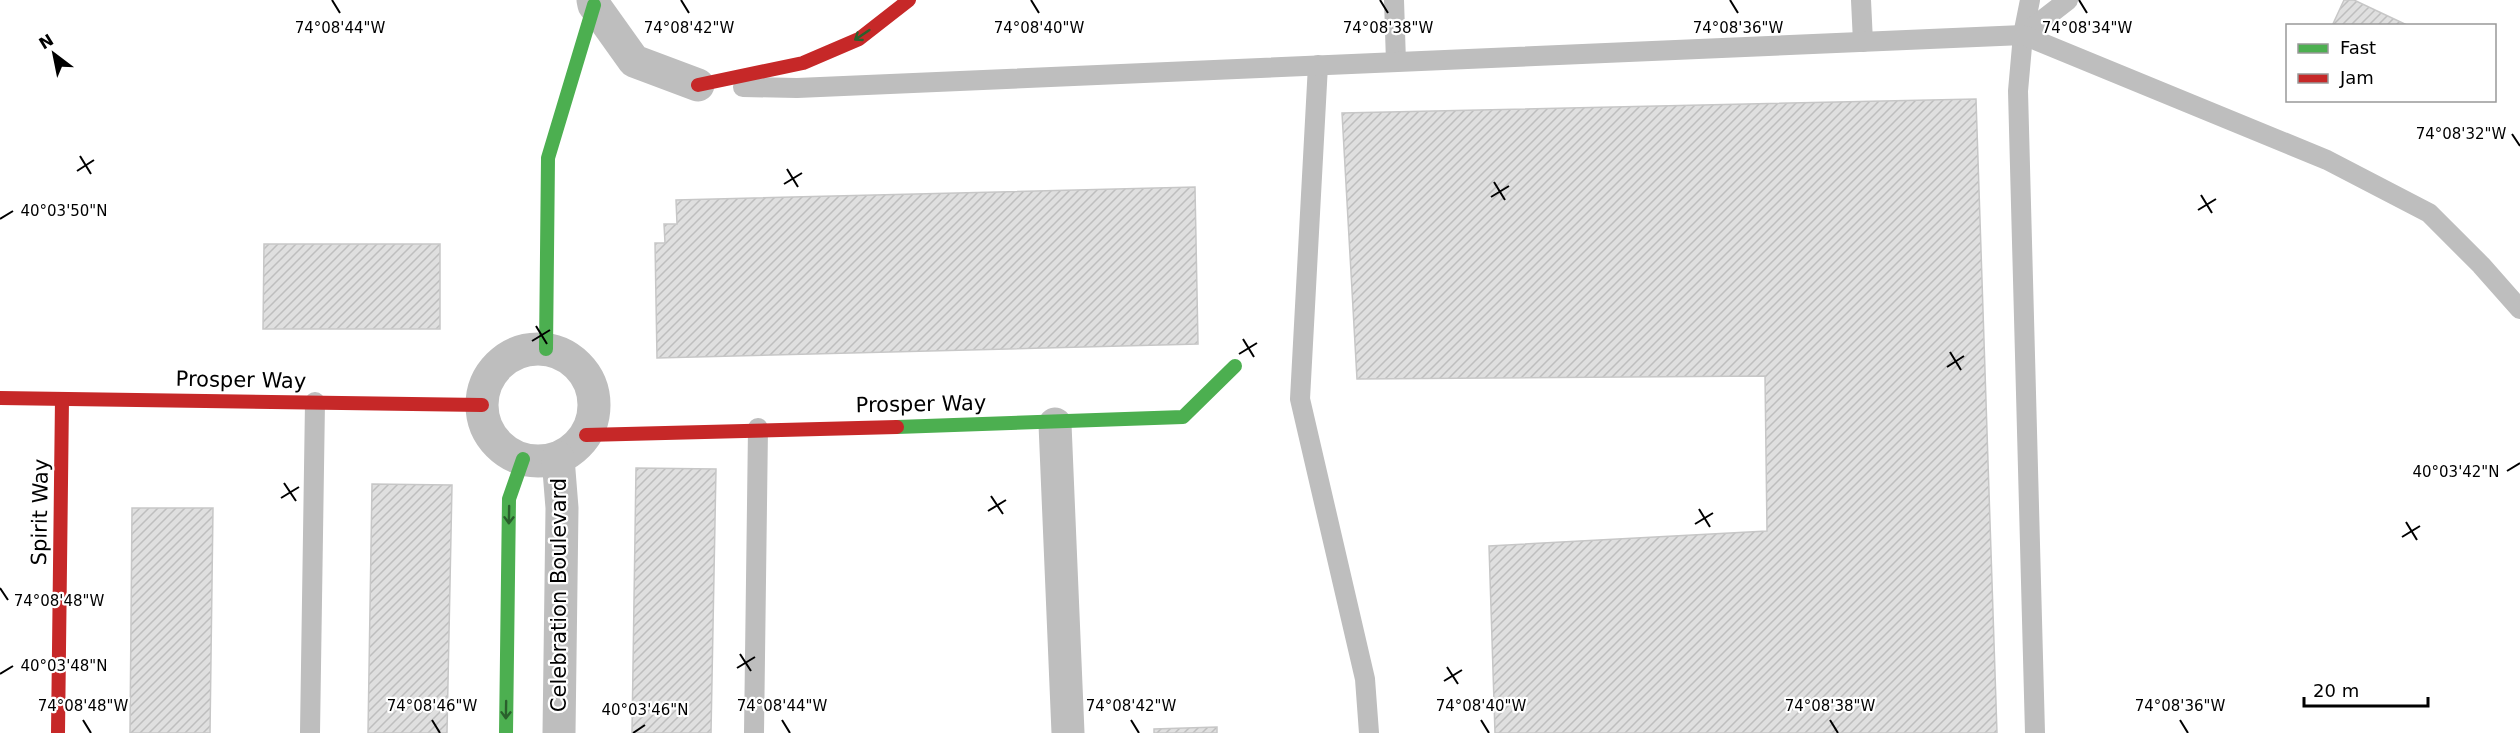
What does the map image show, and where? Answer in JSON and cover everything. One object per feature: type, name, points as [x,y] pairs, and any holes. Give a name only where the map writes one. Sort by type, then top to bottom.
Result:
[{"type":"street","points":[[593,3],[634,61],[698,85],[803,63],[859,39],[909,0]]},
{"type":"street","points":[[546,349],[548,158],[593,3]]},
{"type":"street","points":[[527,349],[546,349],[564,355],[580,366],[590,383],[595,400],[593,419],[586,435],[574,448],[558,458],[540,461],[523,459],[506,452],[493,439],[485,423],[482,405],[485,386],[495,369],[509,357],[527,349]]},
{"type":"street","name":"Prosper Way","points":[[586,435],[758,428],[1055,424],[1183,417],[1235,366]]},
{"type":"street","name":"Prosper Way","points":[[0,398],[482,405]]},
{"type":"street","name":"Spirit Way","points":[[58,733],[62,399]]},
{"type":"street","points":[[1055,424],[1068,733]]},
{"type":"street","name":"Celebration Boulevard","points":[[558,458],[562,508],[559,733]]},
{"type":"street","name":"Celebration Boulevard","points":[[506,733],[509,499],[523,459]]},
{"type":"lane","points":[[1394,0],[1396,62]]},
{"type":"lane","points":[[1861,0],[1863,42]]},
{"type":"lane","points":[[2020,0],[2023,35]]},
{"type":"lane","points":[[2030,0],[2023,35],[2018,91],[2035,733]]},
{"type":"lane","points":[[2023,35],[2068,0]]},
{"type":"lane","points":[[698,85],[797,88],[2023,35],[2327,160],[2429,213],[2481,265],[2520,309]]},
{"type":"lane","points":[[1318,65],[1300,399],[1365,679],[1369,733]]},
{"type":"lane","points":[[310,733],[315,402]]},
{"type":"lane","points":[[754,733],[758,428]]},
{"type":"building","points":[[2344,0],[2354,0],[2405,24],[2333,24]]},
{"type":"building","points":[[1976,99],[1997,733],[1495,733],[1489,546],[1767,531],[1765,376],[1357,379],[1342,113]]},
{"type":"building","points":[[1195,187],[1198,344],[657,358],[655,243],[665,243],[664,224],[677,224],[676,200]]},
{"type":"building","points":[[264,244],[440,244],[440,329],[263,329]]},
{"type":"building","points":[[636,468],[716,469],[711,733],[632,733]]},
{"type":"building","points":[[372,484],[452,485],[447,733],[368,733]]},
{"type":"building","points":[[132,508],[213,508],[210,733],[130,733]]},
{"type":"building","points":[[1217,727],[1217,733],[1154,733],[1154,729]]},
{"type":"traffic: fast","points":[[546,349],[548,158],[594,5]]},
{"type":"traffic: fast","points":[[897,427],[1183,417],[1235,366]]},
{"type":"traffic: fast","points":[[506,733],[509,499],[523,459]]},
{"type":"traffic: jam","points":[[698,85],[803,63],[859,39],[909,0]]},
{"type":"traffic: jam","points":[[0,398],[482,405]]},
{"type":"traffic: jam","points":[[58,733],[62,399]]},
{"type":"traffic: jam","points":[[586,435],[897,427]]}]
